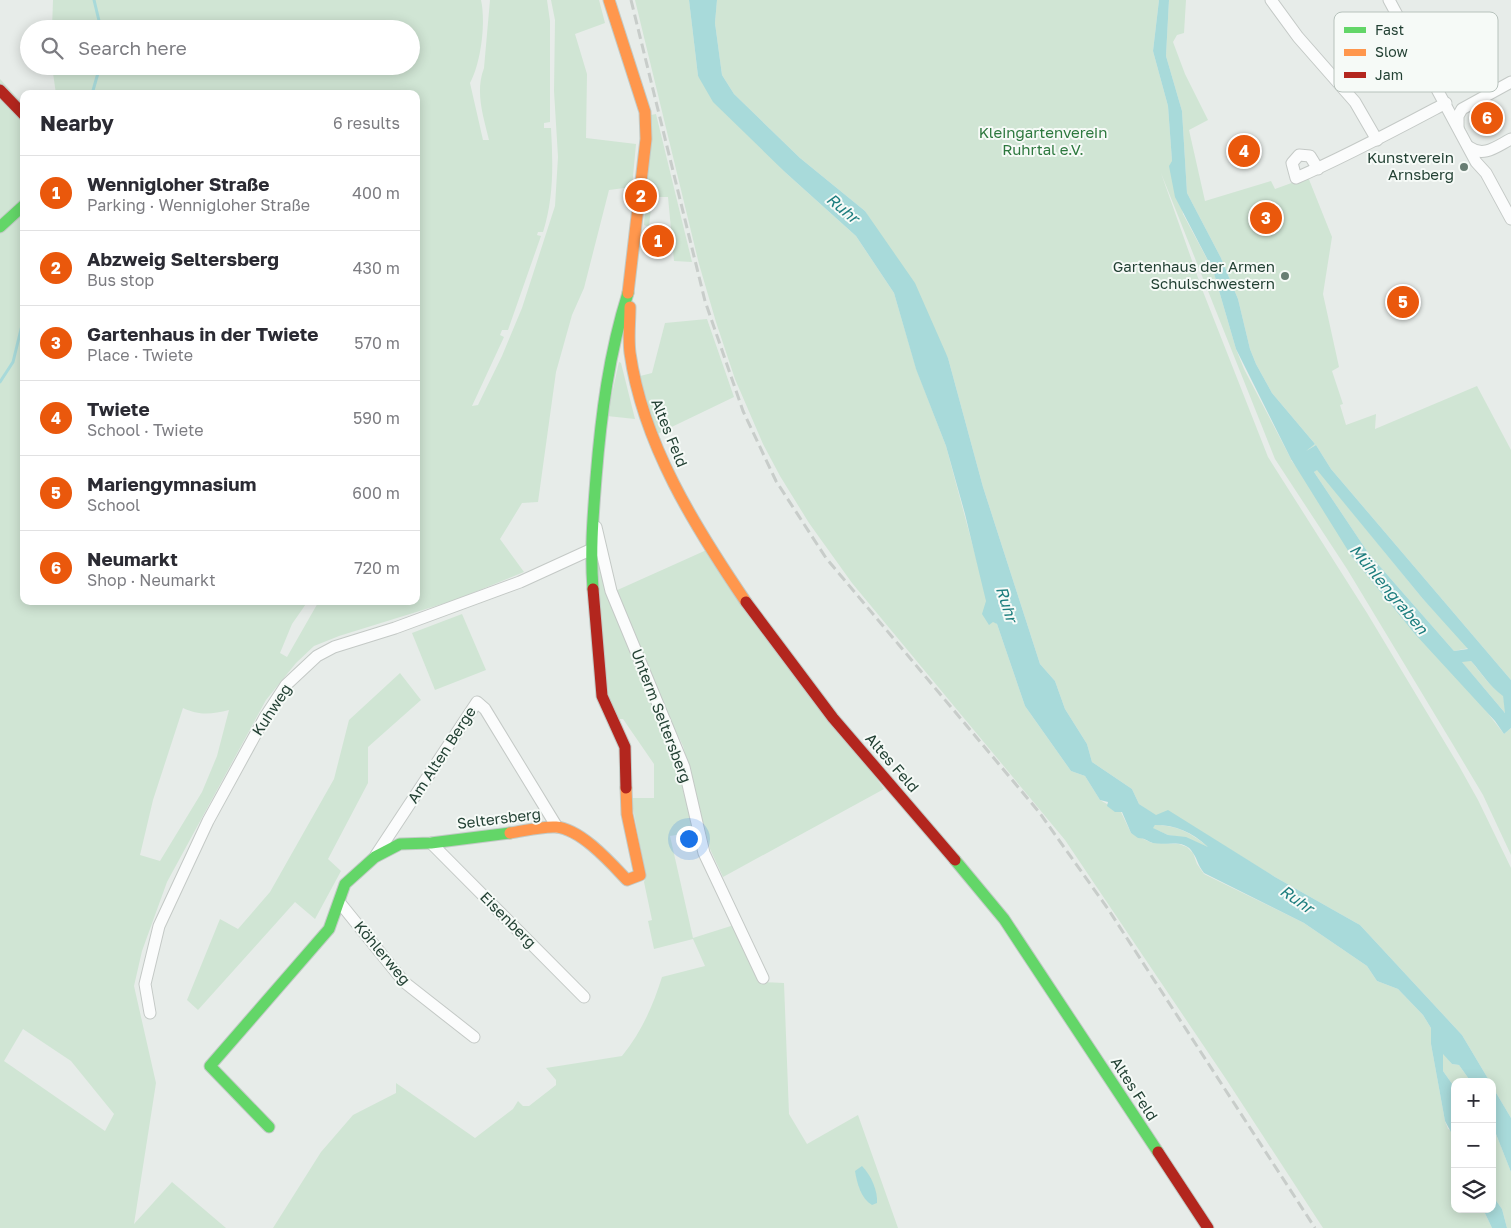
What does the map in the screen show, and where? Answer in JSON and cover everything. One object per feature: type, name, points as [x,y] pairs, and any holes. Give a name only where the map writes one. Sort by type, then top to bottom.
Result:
[{"type":"main road","points":[[590,550],[600,427],[616,331],[630,287],[645,165],[646,125],[641,94],[609,0]]},
{"type":"main road","points":[[0,90],[20,111]]},
{"type":"main road","points":[[0,227],[20,208]]},
{"type":"main road","name":"Altes Feld","points":[[630,287],[629,351],[648,428],[665,468],[712,548],[765,629],[834,719],[969,874],[1004,919],[1208,1228]]},
{"type":"main road","name":"Seltersberg","points":[[269,1127],[210,1066],[329,929],[340,903],[345,884],[375,857],[400,844],[431,843],[557,827],[579,837],[602,853],[626,880],[640,875],[628,814],[625,747],[602,696],[590,550]]},
{"type":"street","points":[[1271,0],[1298,37],[1334,77]]},
{"type":"street","points":[[1389,0],[1396,12]]},
{"type":"street","points":[[1498,89],[1511,82]]},
{"type":"street","points":[[1347,92],[1356,102],[1377,140]]},
{"type":"street","points":[[1439,92],[1476,162],[1486,173],[1511,219]]},
{"type":"street","points":[[1318,169],[1446,104],[1457,108],[1465,106],[1492,92]]},
{"type":"street","points":[[1459,129],[1458,116],[1465,106]]},
{"type":"street","points":[[1469,147],[1477,152],[1489,150],[1511,139]]},
{"type":"street","points":[[1486,173],[1484,161],[1489,150]]},
{"type":"street","points":[[613,350],[629,351]]},
{"type":"street","name":"Unterm Seltersberg","points":[[592,507],[610,591],[684,767],[704,853],[763,978]]},
{"type":"street","name":"Kuhweg","points":[[150,1013],[145,984],[158,926],[208,821],[265,716],[286,685],[317,656],[334,647],[395,628],[503,588],[590,550]]},
{"type":"street","name":"Am Alten Berge","points":[[375,857],[477,702],[484,709],[557,827]]},
{"type":"street","name":"Eisenberg","points":[[431,843],[584,998]]},
{"type":"street","name":"Köhlerweg","points":[[340,903],[404,982],[474,1037]]},
{"type":"green space","points":[[53,0],[481,0],[483,19],[482,42],[477,65],[470,83],[483,140],[489,140],[482,113],[480,86],[484,68],[490,0],[547,0],[550,21],[550,122],[544,123],[544,128],[551,128],[552,167],[547,219],[543,232],[538,232],[537,235],[541,236],[508,330],[502,330],[500,335],[504,337],[472,406],[478,405],[502,356],[522,308],[555,206],[558,157],[554,91],[555,20],[551,0],[599,0],[605,23],[575,34],[587,74],[586,138],[636,144],[632,187],[609,190],[584,288],[572,315],[556,372],[538,502],[522,503],[500,539],[524,572],[455,600],[339,636],[314,646],[296,663],[266,700],[167,882],[142,951],[134,986],[156,1083],[134,1224],[172,1182],[226,1228],[0,1228],[0,79],[20,101],[20,605],[305,605],[292,624],[280,653],[287,657],[317,605],[420,605],[420,90],[55,90],[53,75],[420,75],[420,20],[52,20]],"holes":[[[183,708],[206,714],[229,710],[217,756],[202,792],[160,861],[140,855],[153,800]],[[23,1029],[71,1061],[114,1114],[105,1131],[4,1061]]]},
{"type":"green space","points":[[635,0],[689,0],[698,76],[786,173],[856,236],[894,293],[916,368],[946,446],[993,621],[997,624],[1025,706],[1071,771],[1085,776],[1100,800],[1121,812],[1131,833],[1152,843],[1179,844],[1187,847],[1193,853],[1197,864],[1204,874],[1304,923],[1367,966],[1377,981],[1398,989],[1423,1015],[1431,1028],[1431,1044],[1445,1121],[1448,1129],[1451,1130],[1451,1213],[1485,1213],[1492,1228],[1323,1228],[1226,1079],[1065,840],[852,583],[809,523],[763,444],[735,379],[699,264]]},
{"type":"green space","name":"Kleingartenverein Ruhrtal e.V.","points":[[717,0],[1159,0],[1153,51],[1168,106],[1172,161],[1183,214],[1213,270],[1236,349],[1244,369],[1291,459],[1315,444],[1272,393],[1256,364],[1250,349],[1238,299],[1221,258],[1187,193],[1182,111],[1166,56],[1169,0],[1186,0],[1184,33],[1177,35],[1173,42],[1185,74],[1208,120],[1189,130],[1205,201],[1271,181],[1275,189],[1308,177],[1332,237],[1323,294],[1339,367],[1332,371],[1343,404],[1340,405],[1346,425],[1376,414],[1375,429],[1477,386],[1511,450],[1511,680],[1331,469],[1316,445],[1291,460],[1504,734],[1511,728],[1511,855],[1483,795],[1347,569],[1275,459],[1161,173],[1202,289],[1268,457],[1367,613],[1459,766],[1511,868],[1511,1118],[1496,1093],[1496,1078],[1488,1078],[1462,1035],[1360,925],[1275,877],[1168,811],[1156,816],[1139,804],[1132,789],[1092,762],[1087,744],[1065,709],[1055,681],[1040,664],[983,487],[948,358],[865,211],[800,158],[734,94],[722,75],[715,23]]},
{"type":"green space","points":[[656,114],[692,262],[674,261],[668,197],[652,197],[649,227],[644,225],[651,115]]},
{"type":"green space","points":[[707,319],[734,397],[655,435],[640,376],[652,373],[665,323]]},
{"type":"green space","points":[[619,362],[621,363],[635,419],[607,416]]},
{"type":"green space","points":[[1317,469],[1423,599],[1469,648],[1454,651],[1369,554],[1314,472]]},
{"type":"green space","points":[[593,548],[677,758],[696,832],[670,836],[693,938],[734,925],[760,982],[784,983],[789,1114],[807,1144],[858,1115],[898,1228],[273,1228],[321,1152],[353,1115],[396,1093],[396,1083],[475,1138],[513,1109],[518,1101],[523,1106],[529,1106],[556,1085],[556,1080],[546,1068],[622,1056],[646,1019],[662,977],[705,966],[693,939],[654,949],[648,921],[652,920],[644,882],[646,876],[631,798],[654,798],[654,764],[623,719],[616,719],[607,698]]},
{"type":"green space","points":[[711,548],[884,789],[723,877],[710,849],[683,746],[652,683],[634,630],[613,592]]},
{"type":"green space","points":[[462,614],[486,670],[435,690],[412,633]]},
{"type":"green space","points":[[1461,661],[1471,661],[1490,684],[1503,695],[1506,714]]},
{"type":"green space","points":[[400,673],[421,700],[368,747],[368,783],[328,859],[341,871],[315,919],[295,902],[198,1010],[187,1000],[220,919],[238,929],[270,892],[334,779],[349,720]]},
{"type":"green space","points":[[1155,825],[1163,825],[1184,831],[1210,848],[1186,838],[1168,835],[1152,828]]},
{"type":"green space","points":[[1443,1053],[1452,1064],[1459,1065],[1468,1078],[1451,1078],[1451,1082],[1443,1071]]},
{"type":"green space","points":[[1496,1134],[1511,1172],[1511,1228],[1507,1228],[1502,1209],[1496,1201]]},
{"type":"water","name":"Ruhr","points":[[689,0],[717,0],[715,23],[722,75],[734,94],[800,158],[865,211],[915,283],[948,358],[983,487],[1040,664],[1055,681],[1065,709],[1087,744],[1092,762],[1132,789],[1139,804],[1156,815],[1168,810],[1275,877],[1360,925],[1462,1035],[1488,1078],[1468,1078],[1459,1065],[1452,1064],[1443,1054],[1443,1071],[1451,1082],[1451,1132],[1445,1121],[1431,1044],[1431,1028],[1423,1015],[1398,989],[1377,981],[1367,966],[1304,923],[1204,873],[1190,848],[1180,844],[1158,844],[1138,838],[1131,833],[1122,812],[1115,812],[1107,806],[1108,802],[1100,800],[1085,776],[1071,771],[1025,706],[997,624],[993,622],[989,625],[982,614],[986,601],[965,514],[946,446],[916,369],[894,293],[856,236],[786,173],[713,102],[698,76]],"holes":[[[1155,825],[1170,826],[1196,837],[1208,847],[1186,837],[1168,835],[1153,828]]]},
{"type":"water","name":"Mühlengraben","points":[[1159,0],[1169,0],[1166,56],[1182,111],[1187,193],[1221,258],[1238,299],[1250,349],[1256,364],[1272,393],[1315,444],[1306,451],[1316,445],[1331,469],[1511,680],[1511,728],[1504,734],[1495,721],[1415,634],[1352,557],[1291,459],[1236,349],[1213,270],[1175,197],[1169,166],[1172,161],[1168,106],[1153,51]],"holes":[[[1317,470],[1423,599],[1468,649],[1454,651],[1369,554],[1314,472]],[[1471,661],[1503,696],[1505,713],[1462,662]]]},
{"type":"water","points":[[1496,1093],[1511,1118],[1511,1172],[1496,1134]]},
{"type":"water","points":[[862,1166],[875,1188],[877,1203],[872,1205],[862,1195],[857,1181],[855,1171]]},
{"type":"water","points":[[1496,1201],[1502,1209],[1507,1228],[1492,1228],[1485,1213],[1496,1213]]},
{"type":"waterway","points":[[94,0],[99,20]]},
{"type":"waterway","points":[[93,90],[97,75]]},
{"type":"waterway","points":[[0,382],[13,362],[20,333]]},
{"type":"railway","points":[[631,0],[705,301],[743,411],[776,481],[826,558],[1039,812],[1108,909],[1315,1228]]},
{"type":"traffic: fast","points":[[0,227],[20,209]]},
{"type":"traffic: fast","points":[[593,589],[592,534],[600,431],[611,361],[628,293]]},
{"type":"traffic: fast","points":[[269,1127],[210,1066],[329,929],[345,884],[375,857],[400,844],[431,843],[510,833]]},
{"type":"traffic: fast","points":[[955,860],[1004,919],[1158,1152]]},
{"type":"traffic: slow","points":[[609,0],[645,112],[646,139],[628,293]]},
{"type":"traffic: slow","points":[[630,307],[629,347],[646,420],[659,452],[690,514],[746,602]]},
{"type":"traffic: slow","points":[[510,833],[545,827],[566,829],[595,848],[627,880],[640,875],[627,814],[626,788]]},
{"type":"traffic: jam","points":[[0,90],[20,111]]},
{"type":"traffic: jam","points":[[593,589],[602,696],[625,747],[626,788]]},
{"type":"traffic: jam","points":[[746,602],[833,718],[955,860]]},
{"type":"traffic: jam","points":[[1158,1152],[1208,1228]]},
{"type":"place","name":"Neumarkt","points":[[1487,118]]},
{"type":"place","name":"Twiete","points":[[1244,151]]},
{"type":"place","name":"Kunstverein Arnsberg","points":[[1464,167]]},
{"type":"place","name":"Abzweig Seltersberg","points":[[641,196]]},
{"type":"place","name":"Gartenhaus in der Twiete","points":[[1266,218]]},
{"type":"place","name":"Wennigloher Straße","points":[[658,241]]},
{"type":"place","name":"Gartenhaus der Armen Schulschwestern","points":[[1285,276]]},
{"type":"place","name":"Mariengymnasium","points":[[1403,302]]}]
